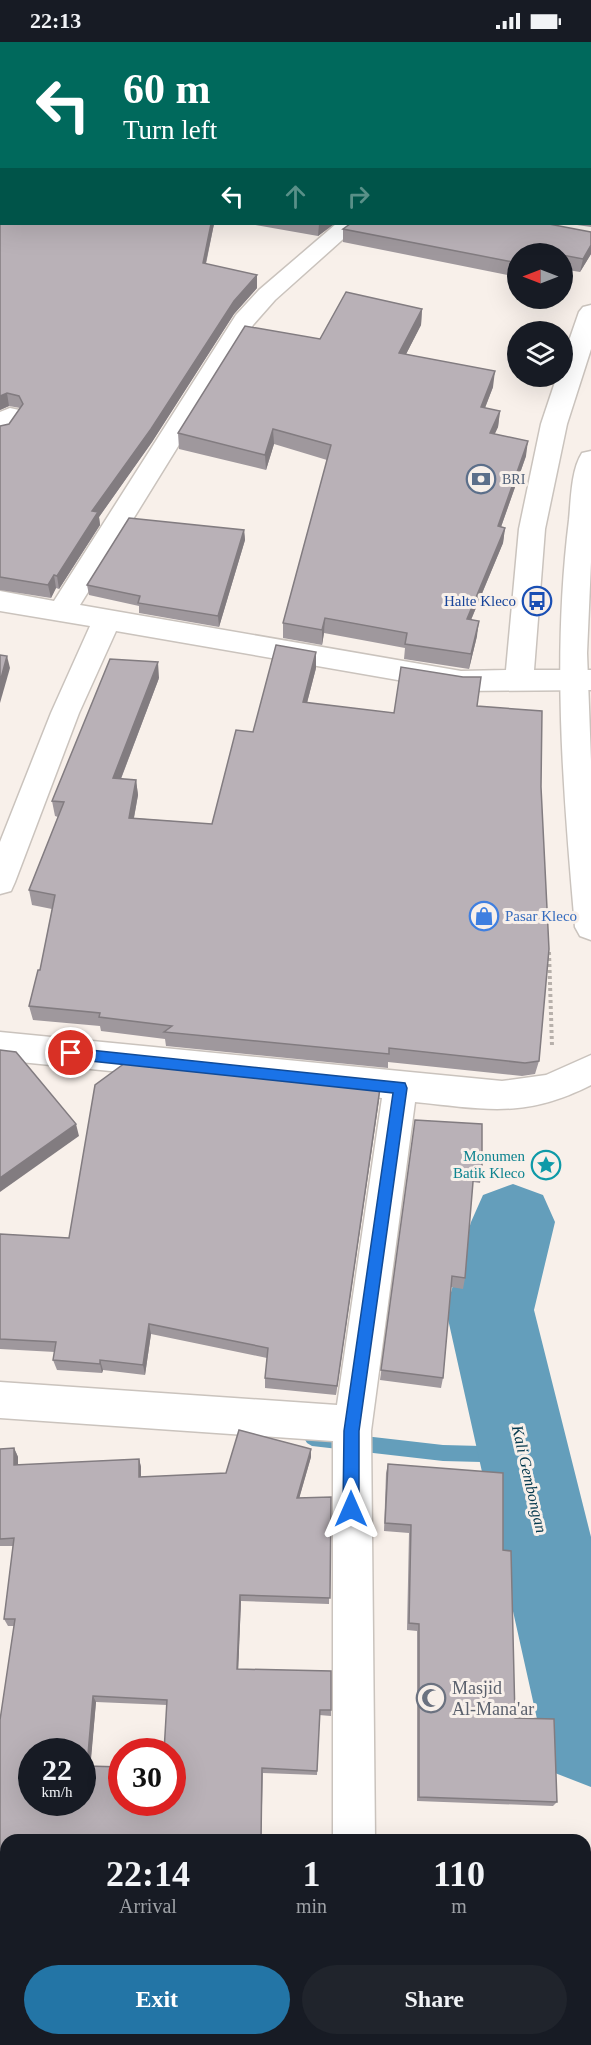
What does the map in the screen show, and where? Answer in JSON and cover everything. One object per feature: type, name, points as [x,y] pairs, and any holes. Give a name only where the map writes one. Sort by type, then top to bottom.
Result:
[{"type":"main road","points":[[62,610],[244,320],[267,295],[348,225]]},
{"type":"main road","points":[[519,679],[532,529],[554,424],[591,312]]},
{"type":"main road","points":[[591,459],[579,529],[582,680],[581,828],[591,927]]},
{"type":"main road","points":[[0,601],[461,681],[582,680]]},
{"type":"main road","points":[[0,882],[65,713],[107,619]]},
{"type":"main road","points":[[0,1046],[400,1088],[502,1096],[534,1095],[553,1089],[591,1069]]},
{"type":"main road","points":[[354,1834],[352,1439],[400,1088]]},
{"type":"main road","points":[[0,1400],[352,1439]]},
{"type":"building","points":[[0,225],[211,225],[203,263],[257,275],[234,301],[151,429],[92,511],[98,512],[57,576],[54,575],[48,585],[0,577],[0,426],[9,424],[23,404],[19,396],[7,393],[0,396]]},
{"type":"building","points":[[349,225],[554,225],[591,232],[591,245],[583,259],[573,257],[573,243],[507,243],[507,261],[343,229]]},
{"type":"building","points":[[346,292],[422,309],[399,353],[495,371],[481,407],[500,411],[490,433],[528,441],[498,526],[505,528],[467,619],[479,621],[471,654],[405,644],[407,633],[325,618],[322,630],[283,623],[331,445],[273,429],[265,455],[178,433],[245,326],[320,339]]},
{"type":"building","points":[[129,518],[244,530],[218,616],[138,603],[140,596],[87,585]]},
{"type":"building","points":[[276,645],[316,652],[303,702],[394,713],[401,667],[463,677],[481,677],[477,706],[542,711],[541,787],[549,949],[539,1061],[525,1063],[389,1048],[389,1054],[164,1032],[172,1026],[99,1017],[100,1013],[29,1006],[38,970],[40,970],[55,895],[29,890],[64,802],[52,801],[110,659],[158,662],[113,778],[136,780],[129,818],[212,824],[236,730],[253,732]]},
{"type":"building","points":[[0,655],[7,656],[0,682]]},
{"type":"building","points":[[0,1050],[16,1052],[76,1124],[0,1178]]},
{"type":"building","points":[[125,1063],[380,1088],[337,1386],[265,1378],[268,1348],[149,1324],[143,1365],[100,1360],[100,1364],[53,1360],[56,1342],[0,1339],[0,1234],[69,1238],[95,1085]]},
{"type":"building","points":[[415,1120],[482,1124],[482,1171],[474,1170],[465,1278],[452,1276],[443,1378],[381,1370]]},
{"type":"building","points":[[239,1430],[311,1449],[297,1498],[331,1497],[330,1598],[240,1595],[237,1669],[331,1671],[331,1710],[320,1710],[317,1771],[262,1768],[261,1834],[0,1834],[0,1720],[15,1619],[4,1619],[14,1538],[0,1539],[0,1449],[14,1448],[14,1465],[139,1459],[139,1477],[226,1473]],"holes":[[[93,1696],[167,1700],[165,1738],[186,1738],[186,1816],[108,1816],[108,1767],[96,1766],[96,1816],[18,1816],[18,1738],[89,1738]]]},
{"type":"building","points":[[388,1464],[503,1473],[503,1550],[511,1551],[515,1718],[554,1719],[557,1802],[419,1797],[419,1624],[409,1623],[411,1525],[385,1523]]},
{"type":"waterway","name":"Kali Gembongan","points":[[513,1222],[490,1310],[591,1737]]},
{"type":"waterway","points":[[312,1438],[443,1453],[523,1455]]},
{"type":"place","name":"BRI","points":[[481,479]]},
{"type":"place","name":"Halte Kleco","points":[[537,601]]},
{"type":"place","name":"Pasar Kleco","points":[[484,916]]},
{"type":"place","name":"Monumen Batik Kleco","points":[[546,1165]]},
{"type":"place","name":"Masjid Al-Mana'ar","points":[[431,1698]]},
{"type":"route","points":[[71,1053],[400,1088],[352,1431],[351,1509]]}]
